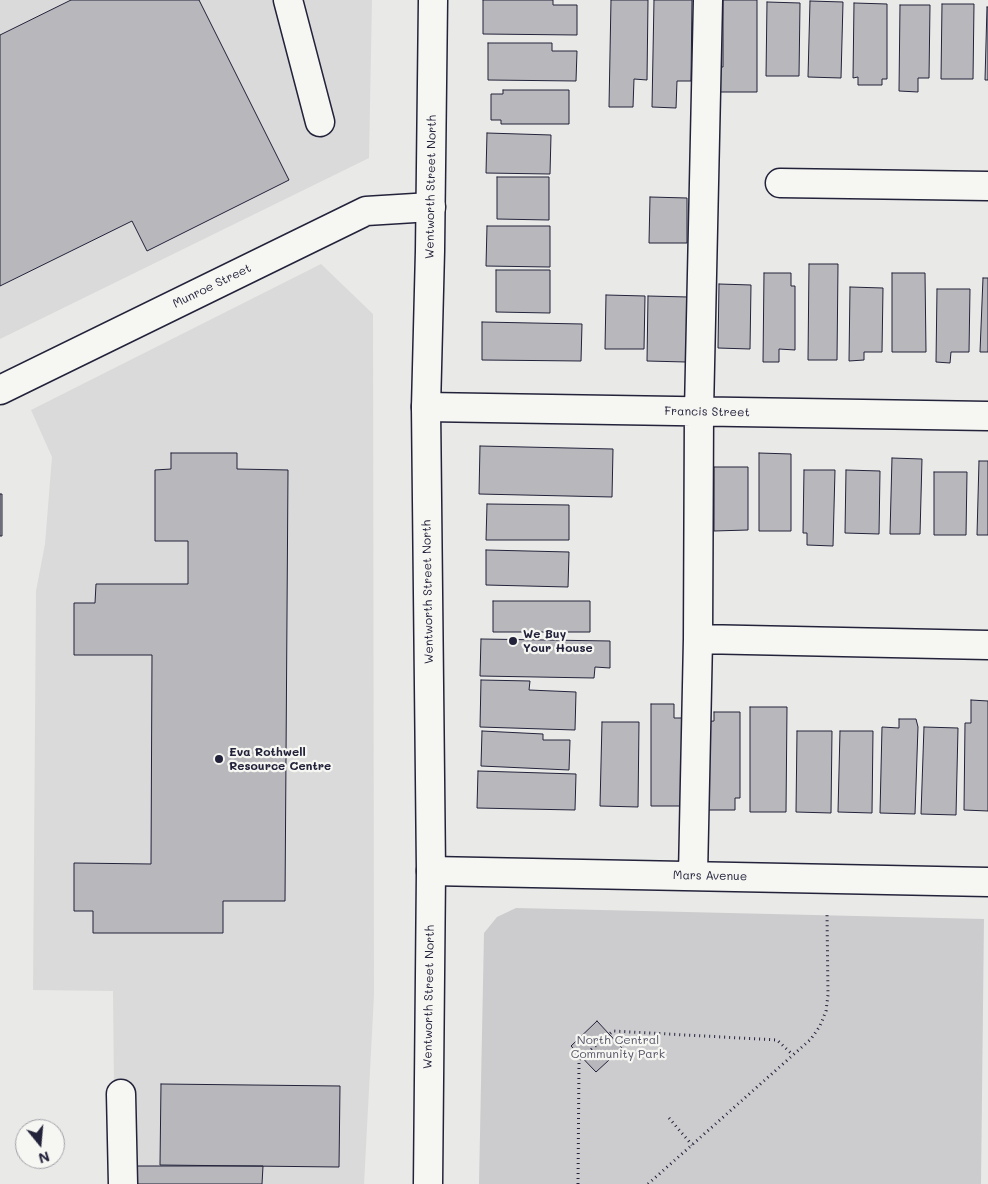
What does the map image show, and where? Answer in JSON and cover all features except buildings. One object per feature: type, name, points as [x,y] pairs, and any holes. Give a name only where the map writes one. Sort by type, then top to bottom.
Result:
[{"type":"street","points":[[288,0],[320,122]]},
{"type":"street","name":"Wentworth Street North","points":[[428,1184],[431,871],[426,407],[431,207],[433,0]]},
{"type":"street","points":[[693,876],[698,639],[699,412],[708,0]]},
{"type":"street","points":[[780,184],[988,186]]},
{"type":"street","name":"Munroe Street","points":[[0,390],[366,210],[431,207]]},
{"type":"street","name":"Francis Street","points":[[426,407],[988,416]]},
{"type":"street","points":[[698,639],[988,644]]},
{"type":"street","name":"Mars Avenue","points":[[431,871],[988,882]]},
{"type":"street","points":[[121,1094],[123,1184]]},
{"type":"path","points":[[648,1184],[811,1040],[820,1026],[826,1011],[828,995],[827,879]]},
{"type":"path","points":[[578,1184],[579,1060],[613,1031],[777,1040],[794,1055]]},
{"type":"path","points":[[668,1118],[692,1145]]},
{"type":"shaded area","points":[[0,0],[372,0],[369,158],[0,339]]},
{"type":"shaded area","points":[[321,264],[373,314],[374,994],[364,1184],[115,1184],[113,991],[33,990],[36,591],[45,544],[52,457],[31,410]]},
{"type":"green space","name":"North Central Community Park","points":[[516,908],[984,919],[981,1184],[479,1184],[484,933],[497,917]]},
{"type":"place","name":"We Buy Your House","points":[[513,641]]},
{"type":"place","name":"Eva Rothwell Resource Centre","points":[[219,759]]}]
